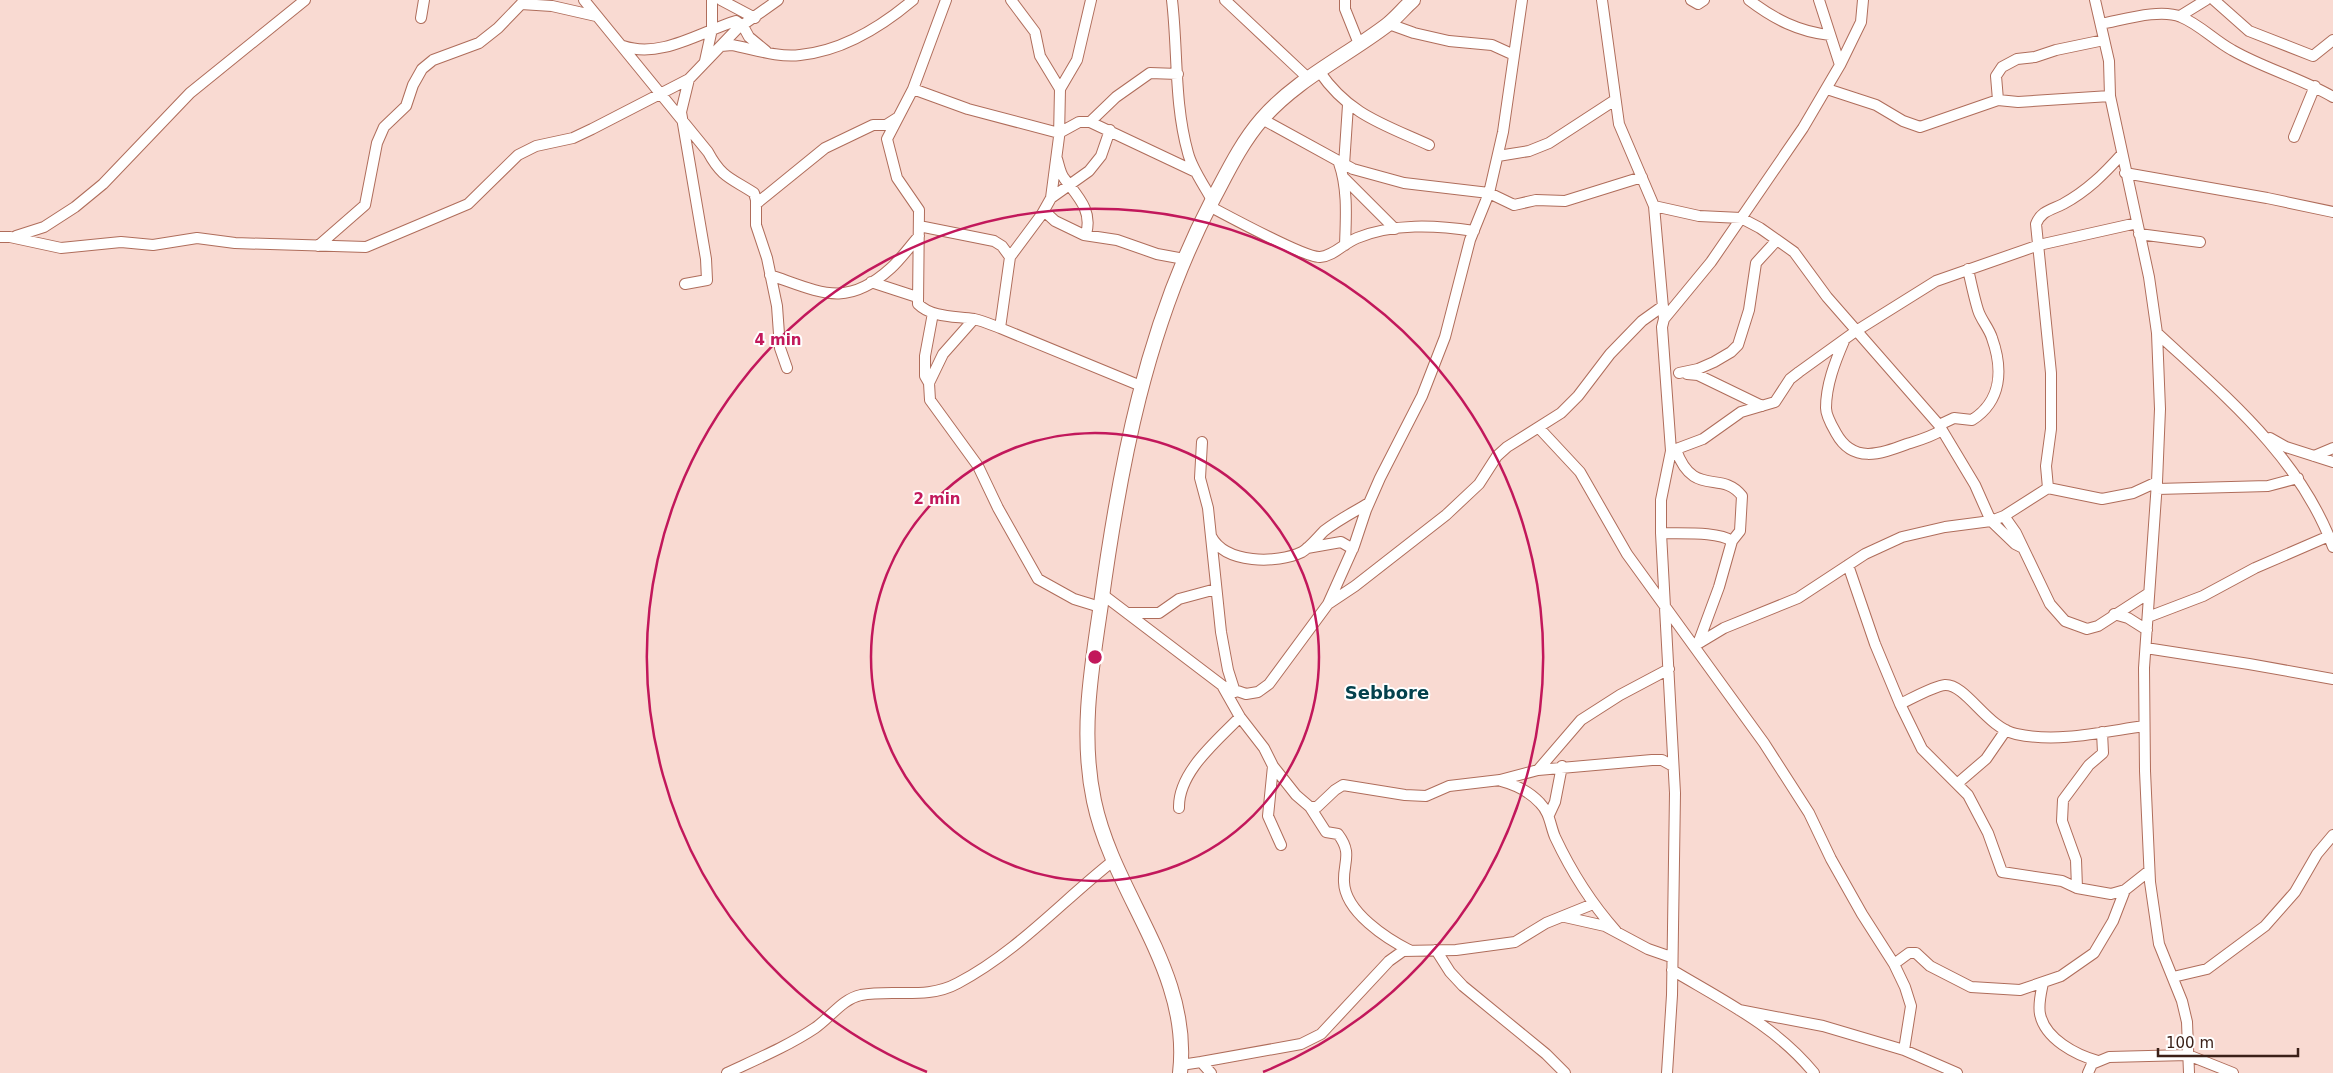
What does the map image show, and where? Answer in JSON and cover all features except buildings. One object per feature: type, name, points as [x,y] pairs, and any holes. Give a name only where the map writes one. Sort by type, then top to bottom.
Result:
[{"type":"main road","points":[[1181,1069],[1178,1022],[1170,981],[1113,861],[1098,820],[1087,760],[1087,699],[1101,600],[1118,497],[1141,386],[1156,330],[1184,259],[1211,203],[1243,145],[1262,119],[1289,92],[1389,24],[1413,0]]},
{"type":"street","points":[[5,237],[26,235],[44,227],[75,208],[103,184],[190,93],[305,0]]},
{"type":"street","points":[[421,18],[424,0]]},
{"type":"street","points":[[584,0],[708,152],[723,175],[754,193],[756,225],[767,258],[777,306],[780,348],[788,368]]},
{"type":"street","points":[[705,62],[712,29],[712,0]]},
{"type":"street","points":[[721,0],[755,18]]},
{"type":"street","points":[[5,237],[61,248],[121,242],[153,245],[197,238],[235,243],[366,247],[440,214],[468,204],[518,155],[536,146],[579,135],[660,92],[689,79],[743,26],[778,0]]},
{"type":"street","points":[[721,46],[732,45],[767,52],[800,55],[843,44],[871,31],[913,0]]},
{"type":"street","points":[[946,0],[913,89],[887,138],[897,178],[919,210],[918,304],[924,310],[933,313],[974,319],[1000,328],[1141,386]]},
{"type":"street","points":[[1011,0],[1034,32],[1040,56],[1060,90]]},
{"type":"street","points":[[1000,328],[1010,258],[1051,198],[1059,133],[1060,90],[1077,60],[1091,0]]},
{"type":"street","points":[[1172,0],[1177,38],[1179,111],[1188,154],[1211,203],[1288,246],[1318,258],[1329,255],[1356,238],[1395,229],[1445,226],[1474,231]]},
{"type":"street","points":[[1225,0],[1348,105],[1377,122],[1429,145]]},
{"type":"street","points":[[1345,0],[1348,17],[1359,44]]},
{"type":"street","points":[[933,313],[924,356],[925,376],[929,383],[930,400],[978,466],[998,508],[1038,579],[1074,598],[1101,600],[1128,614],[1223,686],[1235,692],[1246,694],[1258,692],[1269,684],[1328,604],[1353,549],[1369,502],[1422,396],[1445,337],[1474,231],[1489,193],[1498,156],[1522,0]]},
{"type":"street","points":[[1602,0],[1619,124],[1654,206],[1673,450],[1661,500],[1661,533],[1667,612],[1675,793],[1670,1041],[1667,1073]]},
{"type":"street","points":[[1691,0],[1698,4],[1704,0]]},
{"type":"street","points":[[1749,0],[1797,29],[1830,35]]},
{"type":"street","points":[[1819,0],[1840,65]]},
{"type":"street","points":[[1664,319],[1711,262],[1803,128],[1840,65],[1861,22],[1863,0]]},
{"type":"street","points":[[2095,0],[2109,61],[2110,96],[2125,173],[2149,277],[2157,333],[2160,409],[2157,486],[2146,648],[2144,726],[2149,870],[2158,944],[2173,977],[2187,1022],[2189,1073]]},
{"type":"street","points":[[2180,16],[2206,0]]},
{"type":"street","points":[[2214,0],[2249,31],[2313,56],[2333,40]]},
{"type":"street","points":[[318,246],[361,211],[365,205],[369,193],[370,175],[381,135],[391,117],[406,106],[413,85],[422,69],[433,60],[479,44],[498,28],[523,2],[552,6],[596,16]]},
{"type":"street","points":[[2101,24],[2154,14],[2180,16],[2231,50],[2266,68],[2315,86],[2333,97]]},
{"type":"street","points":[[623,46],[652,50],[736,21],[743,26],[749,37],[767,52]]},
{"type":"street","points":[[1389,24],[1414,34],[1449,41],[1492,45],[1514,55]]},
{"type":"street","points":[[1998,100],[1996,76],[2007,63],[2071,46],[2104,40]]},
{"type":"street","points":[[1090,122],[1116,97],[1150,73],[1178,74]]},
{"type":"street","points":[[685,284],[707,280],[706,259],[681,112],[689,79]]},
{"type":"street","points":[[2294,136],[2315,86]]},
{"type":"street","points":[[1827,88],[1876,105],[1903,122],[1920,127],[1998,100],[2018,102],[2110,96]]},
{"type":"street","points":[[913,89],[968,109],[1059,133],[1079,122],[1090,122],[1196,172]]},
{"type":"street","points":[[1498,156],[1529,151],[1549,143],[1615,100]]},
{"type":"street","points":[[1345,245],[1344,178],[1341,164],[1348,105]]},
{"type":"street","points":[[756,204],[825,148],[874,125],[886,125],[898,117]]},
{"type":"street","points":[[1262,119],[1341,164],[1404,183],[1489,193],[1514,205],[1536,200],[1559,202],[1642,178]]},
{"type":"street","points":[[1051,198],[1089,171],[1101,156],[1110,130]]},
{"type":"street","points":[[2048,488],[2046,466],[2051,429],[2051,373],[2036,224],[2039,217],[2093,184],[2122,154]]},
{"type":"street","points":[[1056,156],[1064,178],[1071,184],[1087,211],[1086,234]]},
{"type":"street","points":[[2125,173],[2267,198],[2333,212]]},
{"type":"street","points":[[1344,178],[1395,229]]},
{"type":"street","points":[[1654,206],[1699,216],[1741,218],[1794,252],[1856,331],[1941,427],[1975,485],[1991,521],[2015,544],[2023,548]]},
{"type":"street","points":[[1044,210],[1055,221],[1086,234],[1117,240],[1158,254],[1184,259]]},
{"type":"street","points":[[1034,224],[1042,221],[1055,221]]},
{"type":"street","points":[[1673,450],[1702,439],[1741,412],[1775,402],[1790,379],[1856,331],[1936,281],[2039,245],[2137,223]]},
{"type":"street","points":[[919,231],[994,241],[1002,246],[1010,258]]},
{"type":"street","points":[[770,275],[809,288],[835,294],[854,292],[891,268],[919,231]]},
{"type":"street","points":[[2139,234],[2200,242]]},
{"type":"street","points":[[1666,374],[1698,369],[1732,352],[1738,345],[1748,310],[1756,263],[1776,240]]},
{"type":"street","points":[[1844,340],[1828,389],[1826,410],[1841,441],[1854,450],[1871,455],[1882,454],[1925,439],[1954,418],[1972,420],[1982,414],[1990,404],[1998,388],[2000,374],[1992,337],[1979,312],[1968,269]]},
{"type":"street","points":[[871,282],[918,297]]},
{"type":"street","points":[[1328,604],[1356,586],[1423,534],[1479,484],[1497,456],[1507,447],[1561,413],[1578,396],[1610,354],[1642,321],[1663,306]]},
{"type":"street","points":[[929,383],[943,354],[974,319]]},
{"type":"street","points":[[2157,333],[2264,436],[2310,495],[2333,547]]},
{"type":"street","points":[[1679,373],[1698,375],[1762,406]]},
{"type":"street","points":[[1539,428],[1580,472],[1626,554],[1653,588],[1667,612],[1697,644],[1804,805],[1858,907],[1894,964],[1911,1006],[1904,1050]]},
{"type":"street","points":[[2264,436],[2286,447],[2333,462]]},
{"type":"street","points":[[1202,442],[1200,478],[1208,508],[1224,649],[1235,692]]},
{"type":"street","points":[[2314,456],[2333,448]]},
{"type":"street","points":[[1673,450],[1688,474],[1700,480],[1734,489],[1742,496],[1740,531],[1732,541],[1719,587],[1697,644]]},
{"type":"street","points":[[1697,644],[1724,628],[1798,598],[1865,554],[1902,537],[1945,527],[1991,521],[2004,516],[2048,488],[2102,499],[2157,486],[2268,486],[2298,478]]},
{"type":"street","points":[[1307,548],[1336,522],[1369,502]]},
{"type":"street","points":[[2004,516],[2023,548],[2050,604],[2066,621],[2087,629],[2098,626],[2114,614],[2150,593]]},
{"type":"street","points":[[1210,533],[1220,546],[1250,560],[1290,556],[1307,548],[1340,542],[1353,549]]},
{"type":"street","points":[[1661,533],[1702,534],[1727,538],[1732,541]]},
{"type":"street","points":[[2148,617],[2203,596],[2255,568],[2329,536]]},
{"type":"street","points":[[1848,565],[1875,644],[1900,704],[1922,749],[1968,795],[1978,812],[2002,872],[2062,880],[2077,888],[2111,894],[2125,890],[2149,870]]},
{"type":"street","points":[[1128,614],[1159,612],[1179,599],[1216,588]]},
{"type":"street","points":[[2114,614],[2128,618],[2147,630]]},
{"type":"street","points":[[2146,648],[2333,679]]},
{"type":"street","points":[[1538,770],[1581,720],[1620,695],[1669,669]]},
{"type":"street","points":[[1900,704],[1944,685],[1955,686],[1995,725],[2006,730],[2042,738],[2144,726]]},
{"type":"street","points":[[1223,686],[1240,717],[1264,748],[1273,766],[1296,795],[1310,807],[1326,832],[1338,834],[1343,840],[1347,855],[1343,880],[1344,888],[1354,906],[1374,927],[1395,943],[1412,951]]},
{"type":"street","points":[[1179,808],[1179,797],[1186,780],[1240,717]]},
{"type":"street","points":[[1958,783],[1986,760],[2006,730]]},
{"type":"street","points":[[2077,888],[2076,860],[2062,821],[2063,800],[2089,766],[2103,753],[2102,732]]},
{"type":"street","points":[[1310,807],[1317,808],[1335,790],[1343,785],[1406,795],[1426,796],[1450,786],[1500,780],[1538,770],[1562,766],[1662,760],[1672,753]]},
{"type":"street","points":[[1662,760],[1673,766]]},
{"type":"street","points":[[1273,766],[1268,816],[1281,845]]},
{"type":"street","points":[[1549,815],[1555,802],[1562,766]]},
{"type":"street","points":[[1500,780],[1516,785],[1532,795],[1549,815],[1555,838],[1593,904],[1616,931]]},
{"type":"street","points":[[2173,977],[2207,969],[2265,926],[2295,892],[2316,854],[2333,835]]},
{"type":"street","points":[[727,1073],[816,1028],[846,1001],[861,995],[918,994],[939,990],[955,985],[980,972],[1000,959],[1081,886],[1113,861]]},
{"type":"street","points":[[1894,964],[1909,953],[1916,953],[1930,966],[1970,987],[2020,990],[2043,983],[2061,976],[2094,953],[2114,920],[2125,890]]},
{"type":"street","points":[[1181,1069],[1205,1069],[1301,1044],[1321,1034],[1389,961],[1403,951],[1456,950],[1515,942],[1546,923],[1565,917],[1593,904]]},
{"type":"street","points":[[1565,917],[1605,926],[1648,949],[1671,957]]},
{"type":"street","points":[[1436,950],[1450,972],[1463,986],[1546,1054],[1564,1073]]},
{"type":"street","points":[[1672,970],[1753,1017],[1814,1073]]},
{"type":"street","points":[[2043,983],[2039,1004],[2043,1023],[2068,1048],[2079,1055],[2098,1061]]},
{"type":"street","points":[[1739,1010],[1823,1026],[1904,1050],[1957,1073]]},
{"type":"street","points":[[2088,1073],[2092,1064],[2109,1057],[2188,1055],[2233,1073]]},
{"type":"district","name":"Sebbore","points":[[1387,692]]}]
